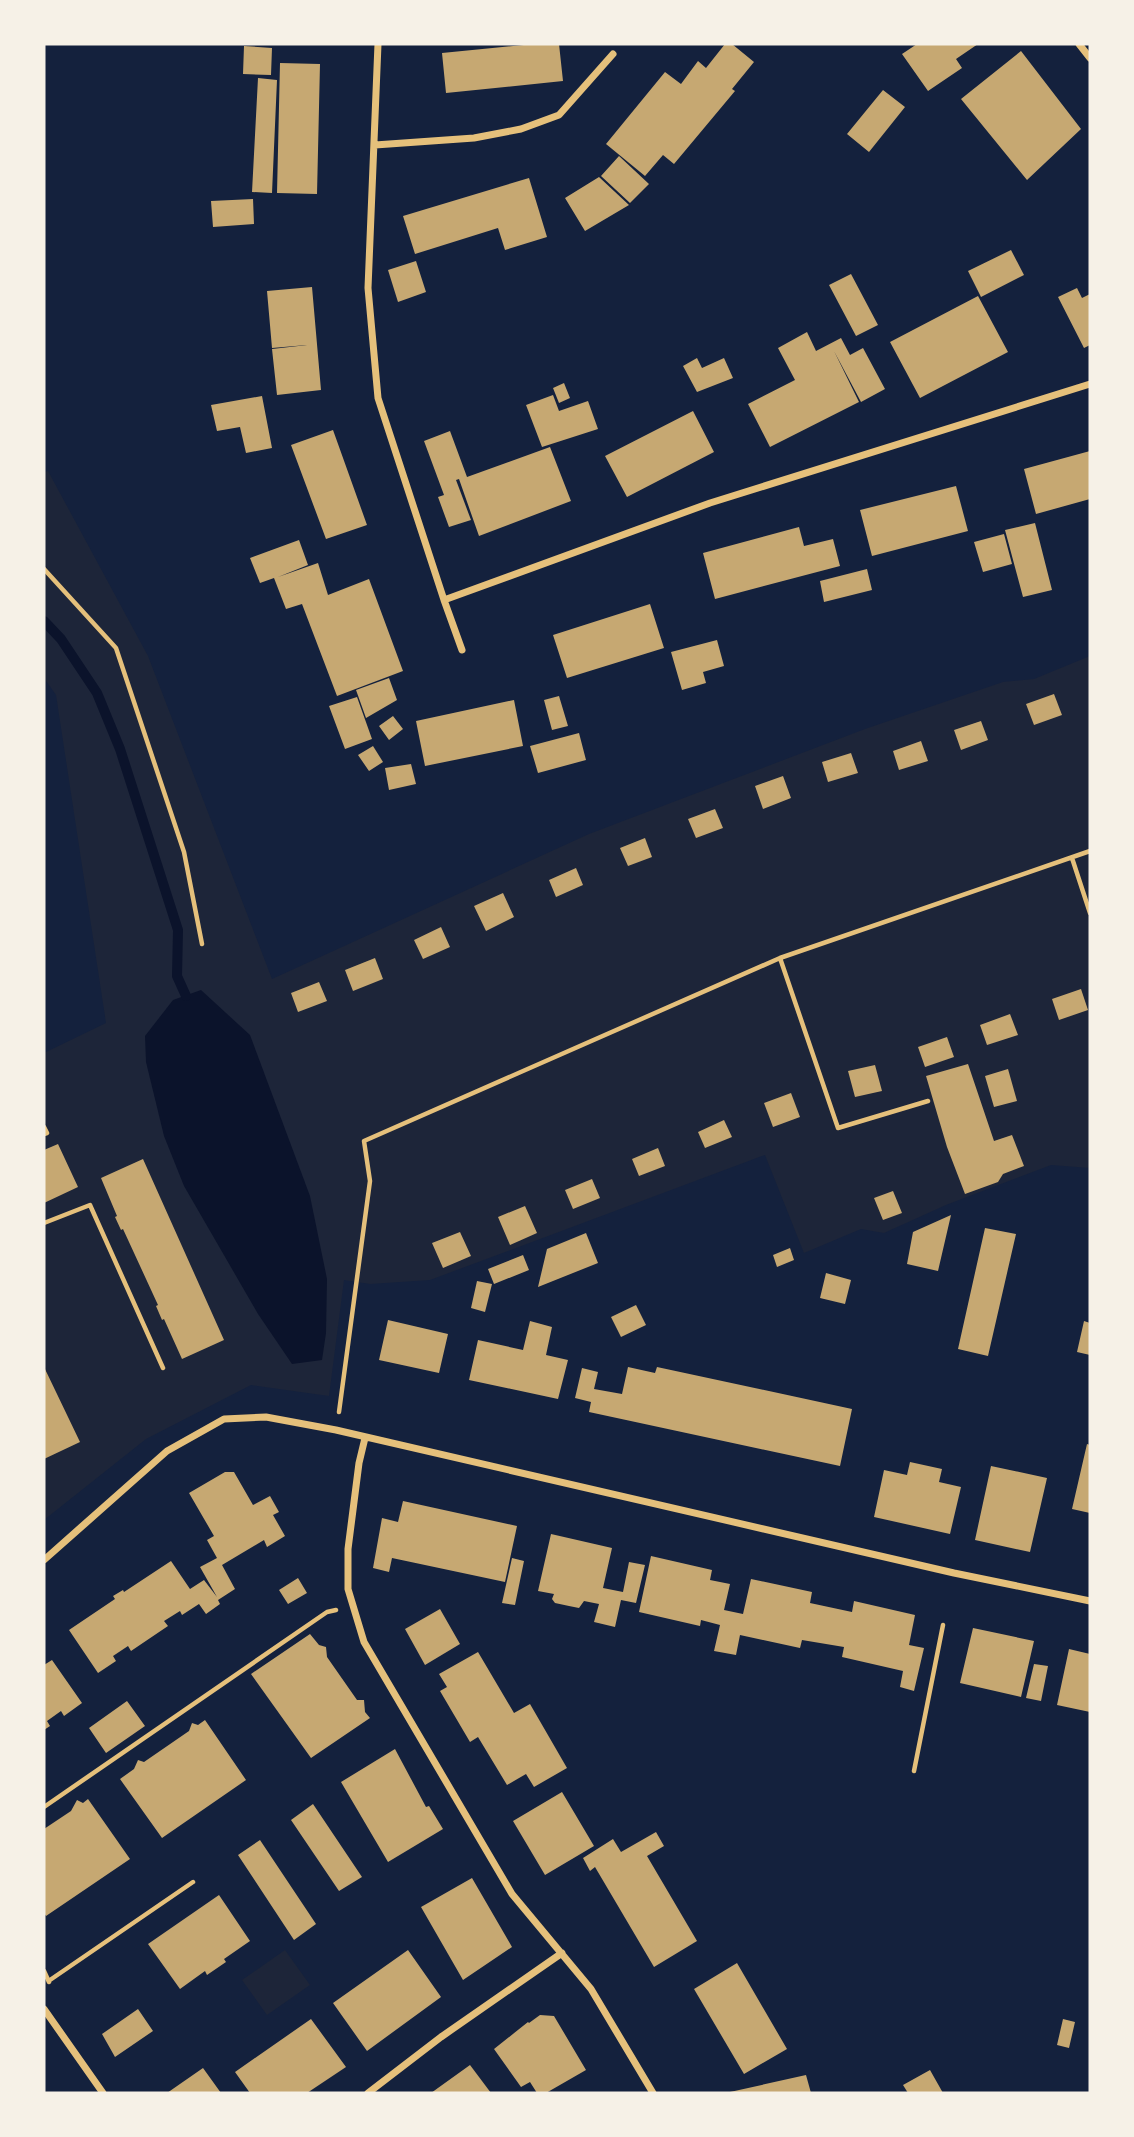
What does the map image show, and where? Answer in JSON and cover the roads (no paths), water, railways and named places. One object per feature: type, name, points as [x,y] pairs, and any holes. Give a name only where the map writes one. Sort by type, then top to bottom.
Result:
[{"type":"street","points":[[378,44],[368,288],[378,398],[462,650]]},
{"type":"street","points":[[1079,44],[1090,58]]},
{"type":"street","points":[[375,145],[474,138],[521,129],[559,115],[613,54]]},
{"type":"street","points":[[444,600],[710,503],[1090,384]]},
{"type":"street","points":[[44,1560],[167,1451],[224,1419],[266,1417],[336,1430],[696,1511],[954,1573],[1090,1601]]},
{"type":"street","points":[[365,1438],[359,1463],[348,1549],[348,1589],[364,1642],[512,1894],[591,1989],[653,2093]]},
{"type":"street","points":[[368,2093],[441,2037],[562,1952]]},
{"type":"street","points":[[44,2009],[103,2093]]},
{"type":"waterway","points":[[44,621],[61,639],[97,693],[120,749],[178,930],[177,976],[186,996]]}]
